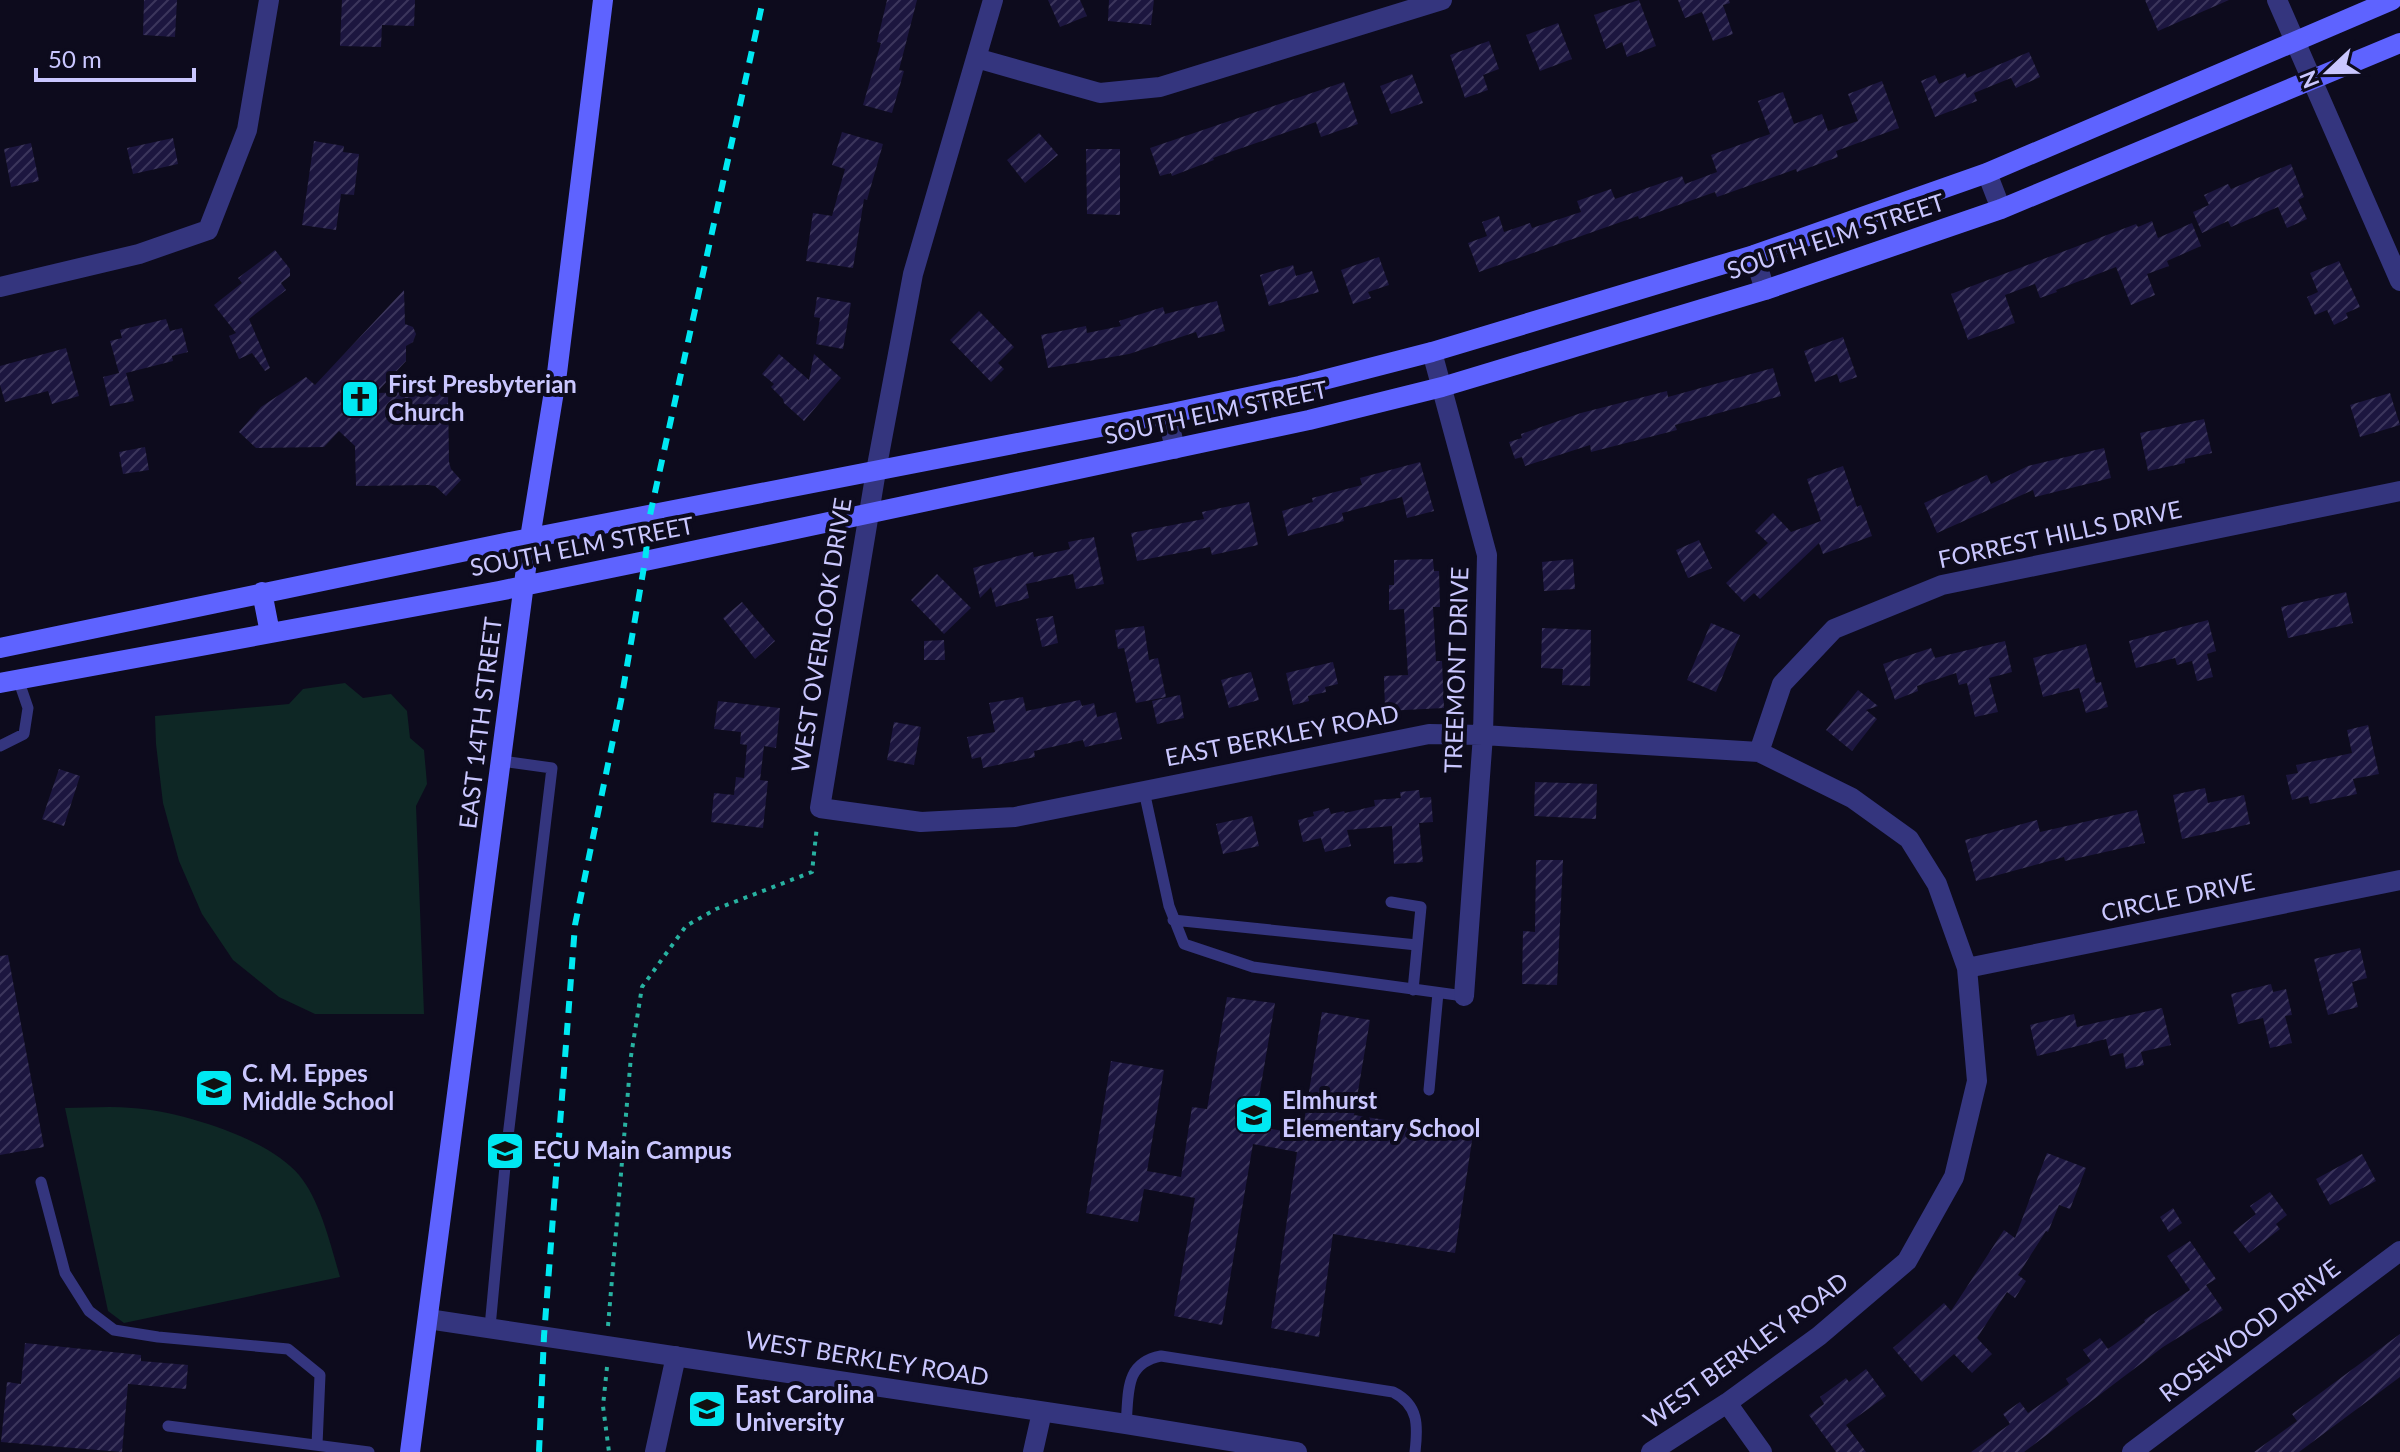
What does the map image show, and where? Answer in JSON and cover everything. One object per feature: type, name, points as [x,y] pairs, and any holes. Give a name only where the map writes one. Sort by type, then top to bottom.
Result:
[{"type":"street","points":[[0,287],[139,254],[208,230],[247,130],[269,0]]},
{"type":"street","name":"EAST 14TH STREET","points":[[410,1452],[530,538],[557,373],[603,0]]},
{"type":"street","name":"WEST OVERLOOK DRIVE","points":[[820,808],[868,515],[913,274],[993,0]]},
{"type":"street","points":[[976,58],[1100,93],[1160,87],[1442,0]]},
{"type":"street","points":[[2277,0],[2400,281]]},
{"type":"street","name":"SOUTH ELM STREET","points":[[5,647],[530,538],[1167,414],[1300,386],[1432,352],[1754,255],[1987,173],[2392,0]]},
{"type":"street","name":"SOUTH ELM STREET","points":[[9,681],[525,585],[868,515],[1309,420],[1442,387],[1765,290],[2001,209],[2400,43]]},
{"type":"street","points":[[1987,173],[2001,209]]},
{"type":"street","points":[[1754,255],[1765,290]]},
{"type":"street","name":"TREEMONT DRIVE","points":[[1432,352],[1487,555],[1483,735],[1464,996]]},
{"type":"street","points":[[1167,414],[1175,449]]},
{"type":"street","name":"FORREST HILLS DRIVE","points":[[1759,752],[1782,684],[1834,629],[1942,585],[2400,491]]},
{"type":"street","points":[[262,592],[270,633]]},
{"type":"street","points":[[5,647],[9,681]]},
{"type":"street","name":"EAST BERKLEY ROAD","points":[[820,808],[921,822],[1015,817],[1429,734],[1759,752]]},
{"type":"street","name":"WEST BERKLEY ROAD","points":[[1651,1452],[1727,1403],[1819,1336],[1907,1261],[1954,1177],[1977,1081],[1967,968],[1937,884],[1909,839],[1852,798],[1759,752]]},
{"type":"street","name":"CIRCLE DRIVE","points":[[1967,968],[2400,880]]},
{"type":"street","name":"ROSEWOOD DRIVE","points":[[2132,1452],[2400,1251]]},
{"type":"street","name":"WEST BERKLEY ROAD","points":[[428,1319],[1297,1452]]},
{"type":"street","points":[[655,1452],[676,1356]]},
{"type":"street","points":[[1727,1403],[1762,1452]]},
{"type":"street","points":[[1033,1452],[1042,1412]]},
{"type":"lane","points":[[0,746],[24,734],[28,708],[9,681]]},
{"type":"lane","points":[[490,1327],[507,1145],[552,768],[502,761]]},
{"type":"lane","points":[[1144,791],[1173,920],[1184,944],[1253,967],[1464,996]]},
{"type":"lane","points":[[1391,902],[1421,907],[1413,990]]},
{"type":"lane","points":[[1173,920],[1417,945]]},
{"type":"lane","points":[[1429,1090],[1438,993]]},
{"type":"lane","points":[[41,1182],[65,1273],[89,1311],[114,1330],[288,1349],[320,1375],[317,1445]]},
{"type":"lane","points":[[1126,1424],[1132,1374],[1139,1364],[1161,1356],[1393,1392],[1404,1397],[1412,1407],[1418,1431],[1415,1452]]},
{"type":"lane","points":[[168,1426],[369,1452]]},
{"type":"path","points":[[608,1323],[631,1056],[642,987],[686,926],[716,909],[812,872],[820,808]]},
{"type":"path","points":[[607,1369],[603,1406],[609,1452]]},
{"type":"green space","points":[[345,683],[363,698],[391,694],[407,711],[410,738],[424,750],[427,784],[416,806],[424,1014],[315,1014],[279,997],[233,960],[202,914],[179,861],[163,803],[155,716],[289,704],[303,689]]},
{"type":"green space","points":[[65,1108],[152,1110],[222,1129],[267,1149],[299,1175],[313,1197],[340,1277],[124,1323],[108,1311]]},
{"type":"building","points":[[144,0],[177,0],[175,37],[143,35]]},
{"type":"building","points":[[342,0],[415,0],[414,26],[382,25],[381,47],[340,46]]},
{"type":"building","points":[[887,0],[917,0],[899,70],[904,71],[892,113],[863,105],[881,43],[877,42]]},
{"type":"building","points":[[1048,0],[1080,0],[1087,16],[1060,27]]},
{"type":"building","points":[[1109,0],[1154,0],[1151,25],[1108,21]]},
{"type":"building","points":[[1639,0],[1656,46],[1627,57],[1622,42],[1606,49],[1594,15]]},
{"type":"building","points":[[1678,0],[1729,0],[1730,3],[1723,5],[1733,34],[1713,41],[1702,12],[1685,18]]},
{"type":"building","points":[[2145,0],[2229,0],[2158,31]]},
{"type":"building","points":[[1558,23],[1572,59],[1540,71],[1526,35]]},
{"type":"building","points":[[1489,41],[1499,69],[1483,75],[1488,90],[1465,98],[1450,55]]},
{"type":"building","points":[[2029,52],[2040,77],[2016,88],[2011,78],[1974,93],[1977,101],[1935,117],[1921,81],[1935,75],[1939,84],[1965,73],[1967,78]]},
{"type":"building","points":[[1412,74],[1423,103],[1391,114],[1380,86]]},
{"type":"building","points":[[1882,81],[1899,128],[1836,151],[1838,157],[1717,197],[1715,192],[1639,219],[1638,216],[1479,272],[1468,243],[1487,236],[1482,222],[1499,216],[1504,232],[1530,223],[1532,228],[1581,212],[1577,201],[1611,189],[1615,199],[1682,176],[1685,184],[1717,172],[1711,155],[1770,134],[1758,101],[1783,92],[1794,124],[1822,114],[1828,131],[1858,121],[1848,94]]},
{"type":"building","points":[[1344,82],[1358,124],[1321,137],[1316,122],[1213,158],[1172,176],[1171,173],[1160,176],[1150,148]]},
{"type":"building","points":[[842,132],[883,144],[867,200],[864,199],[853,268],[806,261],[813,213],[832,216],[845,169],[832,165]]},
{"type":"building","points":[[1039,133],[1058,155],[1025,183],[1007,160]]},
{"type":"building","points":[[173,138],[178,164],[133,174],[127,148]]},
{"type":"building","points":[[314,141],[344,146],[343,152],[359,154],[354,195],[341,194],[336,230],[302,225]]},
{"type":"building","points":[[31,143],[39,181],[11,187],[4,149]]},
{"type":"building","points":[[1086,149],[1120,149],[1120,215],[1087,214]]},
{"type":"building","points":[[2291,164],[2304,197],[2298,200],[2307,219],[2287,228],[2278,207],[2231,227],[2228,221],[2202,233],[2193,212],[2209,205],[2204,195],[2228,184],[2231,189]]},
{"type":"building","points":[[2152,221],[2158,238],[2192,223],[2201,246],[2167,261],[2169,266],[2147,274],[2155,295],[2131,305],[2116,267],[2040,298],[2035,284],[2005,295],[2015,323],[1968,340],[1951,294],[2136,224],[2138,227]]},
{"type":"building","points":[[275,250],[290,269],[290,276],[281,283],[286,290],[249,319],[270,368],[265,371],[252,353],[239,359],[229,336],[236,333],[214,305],[242,283],[238,278]]},
{"type":"building","points":[[1379,257],[1389,285],[1368,292],[1371,298],[1353,304],[1341,270]]},
{"type":"building","points":[[2339,261],[2360,307],[2346,313],[2348,318],[2334,325],[2327,310],[2315,315],[2307,297],[2318,292],[2310,273]]},
{"type":"building","points":[[1293,265],[1296,276],[1312,271],[1319,292],[1269,306],[1260,275]]},
{"type":"building","name":"First Presbyterian Church","points":[[404,290],[405,324],[413,327],[416,334],[413,342],[406,346],[406,361],[376,393],[448,391],[449,462],[461,480],[446,496],[435,486],[428,485],[356,486],[355,446],[339,431],[324,447],[256,448],[239,432],[261,407],[306,377],[315,385]]},
{"type":"building","points":[[817,297],[851,303],[843,349],[816,344],[820,318],[814,317]]},
{"type":"building","points":[[1217,301],[1225,331],[1198,338],[1196,332],[1129,354],[1048,368],[1041,335],[1086,326],[1087,333],[1121,326],[1119,321],[1163,307],[1165,314]]},
{"type":"building","points":[[979,311],[1014,347],[998,363],[1004,369],[991,382],[950,340]]},
{"type":"building","points":[[166,319],[170,331],[182,328],[188,352],[172,356],[173,361],[126,373],[134,401],[110,406],[103,377],[119,373],[110,341],[122,338],[120,330]]},
{"type":"building","points":[[1843,337],[1857,377],[1840,383],[1837,374],[1815,382],[1804,351]]},
{"type":"building","points":[[66,348],[79,396],[52,404],[48,391],[5,402],[0,385],[0,366]]},
{"type":"building","points":[[779,354],[809,380],[814,354],[841,378],[804,421],[784,403],[771,387],[774,384],[762,374]]},
{"type":"building","points":[[1773,368],[1781,396],[1675,425],[1677,430],[1591,452],[1590,445],[1525,466],[1522,457],[1515,459],[1509,442],[1522,438],[1521,434],[1581,413],[1667,391],[1668,397]]},
{"type":"building","points":[[2390,393],[2400,425],[2360,437],[2350,405]]},
{"type":"building","points":[[2204,419],[2212,453],[2148,471],[2140,433]]},
{"type":"building","points":[[145,447],[149,470],[123,474],[119,452]]},
{"type":"building","points":[[2104,448],[2111,478],[2035,497],[2033,490],[1937,533],[1924,503],[1987,475],[1991,484],[2028,466]]},
{"type":"building","points":[[1420,462],[1434,511],[1407,518],[1402,497],[1342,513],[1344,521],[1288,536],[1282,511],[1313,502],[1312,498],[1362,485],[1360,478]]},
{"type":"building","points":[[1843,466],[1857,507],[1861,505],[1872,536],[1823,554],[1819,543],[1760,599],[1754,593],[1744,602],[1726,583],[1768,543],[1755,531],[1773,513],[1791,532],[1821,521],[1807,479]]},
{"type":"building","points":[[1249,502],[1258,545],[1212,555],[1210,547],[1137,561],[1131,533],[1204,519],[1202,512]]},
{"type":"building","points":[[1094,537],[1104,584],[1076,589],[1073,574],[1026,584],[1029,598],[996,607],[991,587],[980,598],[973,568],[1033,552],[1034,557],[1070,549],[1068,542]]},
{"type":"building","points":[[1699,540],[1712,568],[1688,578],[1676,550]]},
{"type":"building","points":[[1433,559],[1434,571],[1439,571],[1440,607],[1433,607],[1436,661],[1442,661],[1444,708],[1385,711],[1384,676],[1408,675],[1404,609],[1389,610],[1389,585],[1394,585],[1394,560]]},
{"type":"building","points":[[1573,559],[1575,589],[1544,591],[1542,562]]},
{"type":"building","points":[[937,574],[971,608],[944,634],[911,600]]},
{"type":"building","points":[[2346,592],[2353,623],[2288,638],[2281,607]]},
{"type":"building","points":[[742,602],[775,641],[755,659],[723,618]]},
{"type":"building","points":[[1053,616],[1058,643],[1042,647],[1036,619]]},
{"type":"building","points":[[2208,620],[2216,651],[2207,654],[2213,677],[2197,681],[2192,661],[2177,665],[2175,658],[2136,668],[2129,641]]},
{"type":"building","points":[[1711,623],[1740,635],[1716,692],[1687,680]]},
{"type":"building","points":[[1144,626],[1149,660],[1158,658],[1166,697],[1136,703],[1124,648],[1118,649],[1115,630]]},
{"type":"building","points":[[1542,628],[1591,630],[1590,686],[1562,685],[1563,669],[1541,668]]},
{"type":"building","points":[[944,640],[945,660],[924,660],[924,641]]},
{"type":"building","points":[[2005,641],[2012,672],[1989,678],[1998,712],[1975,717],[1967,683],[1959,685],[1956,673],[1917,686],[1918,691],[1895,700],[1883,664],[1931,648],[1935,658]]},
{"type":"building","points":[[2086,644],[2096,683],[2101,682],[2108,707],[2086,713],[2079,688],[2043,697],[2033,658]]},
{"type":"building","points":[[1333,662],[1338,684],[1325,687],[1326,692],[1308,696],[1309,701],[1293,705],[1286,673]]},
{"type":"building","points":[[1251,672],[1259,700],[1229,708],[1221,680]]},
{"type":"building","points":[[1858,690],[1878,706],[1866,710],[1877,719],[1852,751],[1826,730]]},
{"type":"building","points":[[1180,695],[1184,718],[1157,724],[1152,701]]},
{"type":"building","points":[[1023,697],[1026,711],[1080,700],[1082,706],[1094,703],[1097,717],[1116,712],[1122,739],[1085,747],[1083,740],[1034,751],[1035,757],[983,768],[981,757],[972,759],[967,737],[995,732],[989,703]]},
{"type":"building","points":[[718,701],[780,708],[776,748],[764,746],[760,780],[768,781],[763,828],[711,822],[714,793],[734,795],[736,777],[744,778],[747,745],[740,744],[741,732],[714,729]]},
{"type":"building","points":[[894,722],[921,727],[914,765],[887,760]]},
{"type":"building","points":[[2368,725],[2379,774],[2353,779],[2357,794],[2310,804],[2308,796],[2292,800],[2286,775],[2298,773],[2296,765],[2352,753],[2347,730]]},
{"type":"building","points":[[59,769],[80,776],[64,826],[42,819]]},
{"type":"building","points":[[1535,782],[1597,784],[1596,819],[1534,816]]},
{"type":"building","points":[[2205,788],[2208,803],[2244,795],[2250,824],[2182,839],[2173,795]]},
{"type":"building","points":[[1419,790],[1420,798],[1431,797],[1433,822],[1419,823],[1423,862],[1394,864],[1392,826],[1347,830],[1351,846],[1325,852],[1321,838],[1303,842],[1298,820],[1314,816],[1313,812],[1329,808],[1331,814],[1345,813],[1375,806],[1374,800],[1401,798],[1400,792]]},
{"type":"building","points":[[2137,810],[2145,843],[2065,861],[2064,857],[1976,881],[1965,840],[2037,820],[2040,832]]},
{"type":"building","points":[[1252,816],[1259,846],[1223,854],[1216,824]]},
{"type":"building","points":[[1536,860],[1563,860],[1557,985],[1522,984],[1523,931],[1535,932]]},
{"type":"building","points":[[2360,948],[2367,978],[2352,982],[2358,1007],[2328,1015],[2314,959]]},
{"type":"building","points":[[8,955],[44,1147],[0,1155],[0,956]]},
{"type":"building","points":[[2271,984],[2273,992],[2286,989],[2292,1015],[2285,1016],[2292,1043],[2270,1048],[2263,1018],[2238,1024],[2231,994]]},
{"type":"building","points":[[1227,997],[1275,1003],[1254,1126],[1302,1134],[1322,1012],[1370,1020],[1354,1115],[1473,1134],[1455,1253],[1333,1234],[1319,1337],[1271,1328],[1297,1152],[1253,1144],[1222,1325],[1174,1316],[1195,1198],[1144,1189],[1138,1222],[1086,1213],[1111,1061],[1164,1070],[1147,1171],[1181,1177],[1192,1107],[1207,1109]]},
{"type":"building","points":[[2162,1008],[2171,1045],[2141,1052],[2144,1065],[2126,1069],[2123,1053],[2110,1056],[2106,1039],[2037,1056],[2030,1025],[2074,1014],[2077,1027]]},
{"type":"building","points":[[2047,1153],[2086,1168],[2070,1209],[2059,1205],[2048,1232],[2018,1275],[2026,1281],[2015,1298],[2007,1292],[1977,1338],[1992,1354],[1972,1373],[1954,1354],[1922,1382],[1893,1348],[1944,1303],[1951,1311],[2004,1230],[2015,1238]]},
{"type":"building","points":[[2362,1154],[2376,1181],[2330,1205],[2316,1179]]},
{"type":"building","points":[[2270,1192],[2287,1215],[2276,1224],[2280,1229],[2249,1253],[2233,1232],[2256,1214],[2250,1206]]},
{"type":"building","points":[[2173,1208],[2182,1223],[2169,1232],[2160,1217]]},
{"type":"building","points":[[2190,1241],[2216,1279],[2206,1285],[2223,1310],[2163,1347],[2024,1452],[1971,1452],[2010,1424],[2003,1414],[2020,1402],[2028,1413],[2069,1384],[2066,1379],[2091,1361],[2083,1350],[2100,1338],[2108,1349],[2144,1320],[2190,1290],[2167,1256]]},
{"type":"building","points":[[2400,1334],[2400,1377],[2299,1452],[2254,1452],[2297,1421],[2292,1414]]},
{"type":"building","points":[[25,1343],[141,1355],[141,1361],[188,1365],[186,1389],[128,1384],[122,1452],[1,1442],[7,1382],[21,1384]]},
{"type":"building","points":[[1866,1369],[1886,1396],[1846,1425],[1866,1452],[1836,1452],[1809,1415],[1824,1404],[1820,1397],[1846,1378],[1849,1382]]},
{"type":"railway","points":[[539,1452],[544,1336],[575,925],[621,701],[650,515],[763,0]]},
{"type":"place","name":"First Presbyterian Church","points":[[360,399]]},
{"type":"place","name":"C. M. Eppes Middle School","points":[[214,1088]]},
{"type":"place","name":"Elmhurst Elementary School","points":[[1254,1115]]},
{"type":"place","name":"ECU Main Campus","points":[[505,1151]]},
{"type":"place","name":"East Carolina University","points":[[707,1409]]}]
